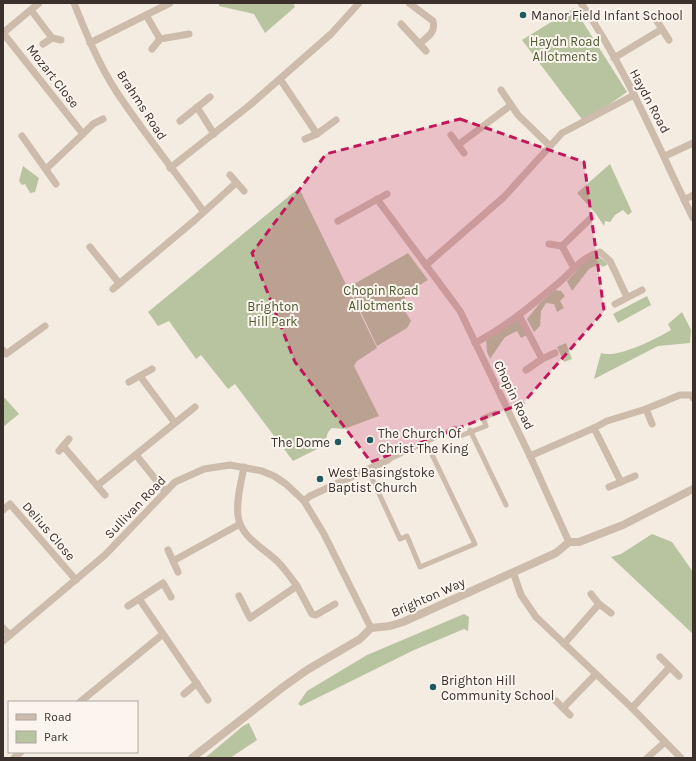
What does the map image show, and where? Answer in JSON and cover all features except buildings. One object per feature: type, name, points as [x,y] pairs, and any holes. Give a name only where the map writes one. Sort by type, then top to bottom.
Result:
[{"type":"street","name":"Mozart Close","points":[[39,3],[3,33],[83,134]]},
{"type":"street","name":"Brahms Road","points":[[74,3],[90,43],[115,89],[170,168],[203,211]]},
{"type":"street","points":[[90,43],[170,3]]},
{"type":"street","points":[[170,168],[214,134],[280,79],[331,34],[359,3]]},
{"type":"street","points":[[409,3],[433,21],[434,27],[432,33],[419,44]]},
{"type":"street","name":"Haydn Road","points":[[581,3],[634,95],[665,156],[693,218]]},
{"type":"street","name":"Mozart Close","points":[[31,10],[52,38],[61,40]]},
{"type":"street","points":[[146,15],[160,39]]},
{"type":"street","points":[[655,18],[669,40]]},
{"type":"street","points":[[401,24],[426,51]]},
{"type":"street","points":[[614,58],[662,29]]},
{"type":"street","points":[[152,49],[160,39],[189,34]]},
{"type":"street","name":"Mozart Close","points":[[43,44],[52,38]]},
{"type":"street","points":[[280,79],[317,134]]},
{"type":"street","points":[[501,90],[518,115],[549,145]]},
{"type":"street","points":[[426,265],[504,197],[549,145],[562,133],[634,95]]},
{"type":"street","points":[[180,121],[210,97]]},
{"type":"street","points":[[458,145],[511,105]]},
{"type":"street","points":[[197,107],[214,134]]},
{"type":"street","points":[[46,169],[93,124],[104,119]]},
{"type":"street","points":[[305,139],[317,134],[336,120]]},
{"type":"street","points":[[451,135],[464,153]]},
{"type":"street","points":[[22,136],[56,184]]},
{"type":"street","points":[[665,156],[693,143]]},
{"type":"street","points":[[230,175],[244,191]]},
{"type":"street","points":[[112,289],[236,183]]},
{"type":"street","points":[[338,221],[387,194]]},
{"type":"street","points":[[684,200],[693,195]]},
{"type":"street","name":"Chopin Road","points":[[377,199],[426,265],[453,298],[530,456],[569,542]]},
{"type":"street","points":[[562,246],[591,218]]},
{"type":"street","points":[[549,244],[562,246]]},
{"type":"street","points":[[562,246],[574,268]]},
{"type":"street","points":[[90,247],[118,283]]},
{"type":"street","points":[[475,343],[519,315],[558,284],[588,255],[600,252],[610,261],[627,297]]},
{"type":"street","points":[[615,304],[642,290]]},
{"type":"street","points":[[519,315],[542,359]]},
{"type":"street","points":[[4,354],[45,326]]},
{"type":"street","points":[[526,370],[554,353]]},
{"type":"street","points":[[129,382],[152,369]]},
{"type":"street","points":[[140,376],[175,423]]},
{"type":"street","points":[[530,456],[607,421],[646,409],[680,395],[692,395],[693,398]]},
{"type":"street","points":[[98,485],[195,407]]},
{"type":"street","points":[[646,409],[652,424]]},
{"type":"street","points":[[304,501],[310,496],[455,428],[460,436],[486,426],[483,418],[495,413]]},
{"type":"street","points":[[594,428],[621,482]]},
{"type":"street","points":[[471,431],[506,505]]},
{"type":"street","points":[[69,439],[61,448],[98,485],[105,495]]},
{"type":"street","points":[[370,474],[400,539],[407,536],[420,567],[475,544],[426,442]]},
{"type":"street","points":[[136,455],[165,491]]},
{"type":"street","name":"Sullivan Road","points":[[3,641],[104,555],[165,491],[184,477],[204,469],[230,465],[244,467],[274,476],[286,484],[304,501],[324,534],[371,628]]},
{"type":"street","points":[[244,467],[239,498],[238,517],[240,524],[249,538],[278,562],[297,586],[312,614],[316,615],[335,604]]},
{"type":"street","points":[[609,486],[635,476]]},
{"type":"street","name":"Brighton Way","points":[[371,628],[390,626],[403,622],[556,553],[569,542],[579,542],[623,525],[693,489]]},
{"type":"street","name":"Delius Close","points":[[3,510],[10,504],[76,580]]},
{"type":"street","points":[[173,561],[240,524]]},
{"type":"street","points":[[168,550],[178,572]]},
{"type":"street","points":[[513,572],[521,595],[536,617],[632,708],[681,758]]},
{"type":"street","points":[[128,606],[140,600],[163,583],[171,597]]},
{"type":"street","points":[[239,596],[250,618],[297,586]]},
{"type":"street","points":[[591,594],[599,604],[611,613]]},
{"type":"street","points":[[140,600],[208,700]]},
{"type":"street","points":[[564,644],[599,604]]},
{"type":"street","points":[[3,628],[10,635]]},
{"type":"street","points":[[192,758],[283,687],[307,670],[360,639],[371,628]]},
{"type":"street","points":[[81,701],[163,634]]},
{"type":"street","points":[[660,657],[679,676]]},
{"type":"street","points":[[632,708],[670,666]]},
{"type":"street","points":[[563,708],[596,674]]},
{"type":"street","points":[[184,694],[197,683]]},
{"type":"street","points":[[556,702],[570,715]]},
{"type":"street","points":[[647,758],[665,742]]},
{"type":"highlighted area","points":[[460,119],[584,162],[604,311],[523,403],[371,462],[295,362],[252,253],[326,154]]},
{"type":"green space","points":[[219,3],[293,3],[295,7],[265,33],[254,14],[219,6]]},
{"type":"green space","name":"Haydn Road Allotments","points":[[574,8],[627,92],[584,122],[522,40]]},
{"type":"green space","points":[[610,164],[632,212],[628,215],[623,210],[615,215],[610,222],[605,221],[604,226],[596,214],[577,193]]},
{"type":"green space","points":[[23,166],[39,178],[35,192],[30,193],[25,184],[22,185],[19,181]]},
{"type":"green space","name":"Brighton Hill Park","points":[[299,188],[377,348],[357,361],[354,366],[379,416],[344,429],[332,428],[327,434],[326,447],[317,449],[293,461],[235,384],[228,389],[201,355],[196,359],[169,321],[158,326],[148,312]]},
{"type":"green space","name":"Chopin Road Allotments","points":[[408,253],[428,280],[412,290],[405,297],[404,309],[411,321],[407,328],[377,346],[349,287]]},
{"type":"green space","points":[[597,255],[608,264],[603,267],[599,264],[589,269],[572,291],[567,281],[585,262]]},
{"type":"green space","points":[[555,290],[561,291],[565,296],[560,301],[564,308],[557,312],[554,304],[546,303],[541,311],[540,326],[534,332],[527,319],[540,303]]},
{"type":"green space","points":[[647,296],[651,305],[618,323],[613,314]]},
{"type":"green space","points":[[682,312],[691,330],[690,343],[658,346],[594,379],[601,353],[608,354],[626,351],[656,338],[671,330],[668,324]]},
{"type":"green space","points":[[520,317],[527,335],[521,338],[517,331],[505,337],[490,359],[487,352],[486,340]]},
{"type":"green space","points":[[566,343],[572,359],[564,362],[557,347]]},
{"type":"green space","points":[[3,396],[19,414],[3,427]]},
{"type":"green space","points":[[652,534],[672,542],[693,572],[693,634],[611,557],[621,554]]},
{"type":"green space","points":[[464,614],[469,617],[468,631],[464,629],[414,650],[301,706],[298,704],[307,691],[367,655]]},
{"type":"green space","points":[[249,723],[257,740],[230,758],[205,758],[243,726]]},
{"type":"place","name":"Manor Field Infant School","points":[[523,15]]},
{"type":"place","name":"The Church Of Christ The King","points":[[370,440]]},
{"type":"place","name":"The Dome","points":[[338,442]]},
{"type":"place","name":"West Basingstoke Baptist Church","points":[[320,479]]},
{"type":"place","name":"Brighton Hill Community School","points":[[433,687]]}]
